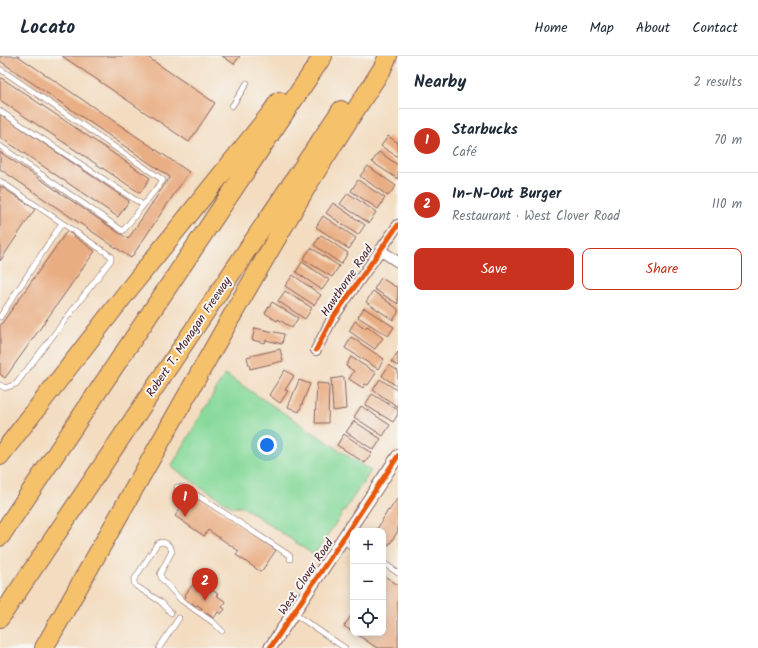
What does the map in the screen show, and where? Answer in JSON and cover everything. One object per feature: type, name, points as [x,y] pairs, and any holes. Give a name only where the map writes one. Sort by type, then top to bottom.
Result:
[{"type":"highway","points":[[0,456],[134,282],[270,114],[310,56]]},
{"type":"highway","points":[[0,537],[323,56]]},
{"type":"highway","name":"Robert T. Monagan Freeway","points":[[0,618],[377,56]]},
{"type":"highway","points":[[44,648],[249,284],[309,183],[382,69],[388,56]]},
{"type":"street","name":"Hawthorne Road","points":[[316,350],[332,319],[398,225]]},
{"type":"street","points":[[380,250],[398,262]]},
{"type":"street","name":"West Clover Road","points":[[270,648],[398,456]]},
{"type":"lane","points":[[0,69],[163,180],[123,231],[0,146]]},
{"type":"lane","points":[[232,106],[247,83]]},
{"type":"lane","points":[[0,111],[143,205]]},
{"type":"lane","points":[[0,181],[111,256],[111,260],[16,384],[5,388],[0,385]]},
{"type":"lane","points":[[0,317],[62,223]]},
{"type":"lane","points":[[177,488],[186,488],[286,553],[290,556],[290,559]]},
{"type":"lane","points":[[342,540],[350,546]]},
{"type":"lane","points":[[171,613],[161,602],[136,586],[134,583],[134,580],[157,544],[161,542],[164,542],[171,547],[172,551],[160,574],[162,579],[182,600],[214,623],[222,631]]},
{"type":"lane","points":[[386,565],[398,573]]},
{"type":"lane","points":[[293,613],[345,648]]},
{"type":"lane","points":[[159,648],[179,618]]},
{"type":"green space","points":[[225,374],[371,471],[314,555],[248,510],[241,507],[232,507],[171,467]]},
{"type":"building","points":[[0,56],[18,56],[189,172],[131,258],[0,169],[0,152],[128,239],[170,177],[0,61]]},
{"type":"building","points":[[62,56],[146,56],[215,103],[189,142]]},
{"type":"building","points":[[222,56],[240,56],[234,64]]},
{"type":"building","points":[[0,77],[150,178],[140,193],[0,100]]},
{"type":"building","points":[[0,114],[129,201],[118,217],[0,137]]},
{"type":"building","points":[[388,136],[398,143],[398,157],[381,146]]},
{"type":"building","points":[[379,152],[398,165],[398,179],[372,162]]},
{"type":"building","points":[[368,166],[396,186],[388,196],[360,176]]},
{"type":"building","points":[[358,180],[385,198],[378,209],[351,191]]},
{"type":"building","points":[[0,186],[35,209],[0,261]]},
{"type":"building","points":[[348,193],[376,212],[369,223],[340,204]]},
{"type":"building","points":[[333,203],[365,225],[358,235],[326,213]]},
{"type":"building","points":[[323,216],[356,238],[349,249],[316,227]]},
{"type":"building","points":[[67,231],[95,251],[5,378],[0,374],[0,326]]},
{"type":"building","points":[[321,235],[348,253],[341,264],[314,245]]},
{"type":"building","points":[[311,248],[339,266],[332,277],[303,259]]},
{"type":"building","points":[[302,262],[329,280],[322,290],[296,272]]},
{"type":"building","points":[[293,275],[321,295],[314,305],[285,286]]},
{"type":"building","points":[[381,278],[398,288],[398,304],[374,289]]},
{"type":"building","points":[[285,291],[312,308],[305,319],[278,301]]},
{"type":"building","points":[[373,291],[398,309],[398,313],[393,320],[366,302]]},
{"type":"building","points":[[272,302],[298,318],[292,328],[265,313]]},
{"type":"building","points":[[364,308],[394,327],[388,336],[358,317]]},
{"type":"building","points":[[355,321],[365,328],[367,326],[383,338],[375,349],[349,331]]},
{"type":"building","points":[[255,328],[284,334],[282,344],[266,340],[265,343],[252,340]]},
{"type":"building","points":[[351,337],[384,359],[378,369],[345,348]]},
{"type":"building","points":[[280,349],[283,361],[250,369],[247,357]]},
{"type":"building","points":[[398,352],[398,366],[391,362]]},
{"type":"building","points":[[351,357],[376,373],[368,385],[365,384],[363,388],[349,379],[354,371],[346,366]]},
{"type":"building","points":[[389,365],[398,371],[398,387],[382,376]]},
{"type":"building","points":[[285,370],[294,376],[285,390],[288,391],[280,403],[269,395]]},
{"type":"building","points":[[344,377],[346,409],[333,411],[331,379]]},
{"type":"building","points":[[380,379],[398,391],[398,407],[373,390]]},
{"type":"building","points":[[299,380],[310,384],[299,412],[288,407]]},
{"type":"building","points":[[317,383],[329,384],[328,423],[315,423]]},
{"type":"building","points":[[372,394],[398,410],[398,414],[393,422],[365,405]]},
{"type":"building","points":[[361,406],[390,425],[383,436],[354,417]]},
{"type":"building","points":[[354,421],[381,439],[374,450],[346,432]]},
{"type":"building","points":[[344,434],[372,453],[365,463],[337,445]]},
{"type":"building","points":[[191,492],[276,550],[261,572],[236,555],[239,551],[208,530],[204,536],[175,516]]},
{"type":"building","points":[[397,499],[398,531],[389,545],[386,543],[386,528],[378,528],[388,510],[389,511]]},
{"type":"building","points":[[386,577],[398,585],[398,648],[377,648],[359,636],[386,636]]},
{"type":"building","points":[[194,583],[210,592],[212,590],[226,602],[222,607],[225,609],[221,614],[218,612],[214,618],[200,611],[202,608],[197,605],[196,606],[192,603],[191,605],[184,600],[185,595]]},
{"type":"building","points":[[350,617],[350,630],[344,626]]},
{"type":"cycle path","points":[[316,350],[332,319],[398,225]]},
{"type":"cycle path","points":[[270,648],[398,456]]},
{"type":"place","name":"Starbucks","points":[[185,517]]},
{"type":"place","name":"In-N-Out Burger","points":[[205,601]]}]
